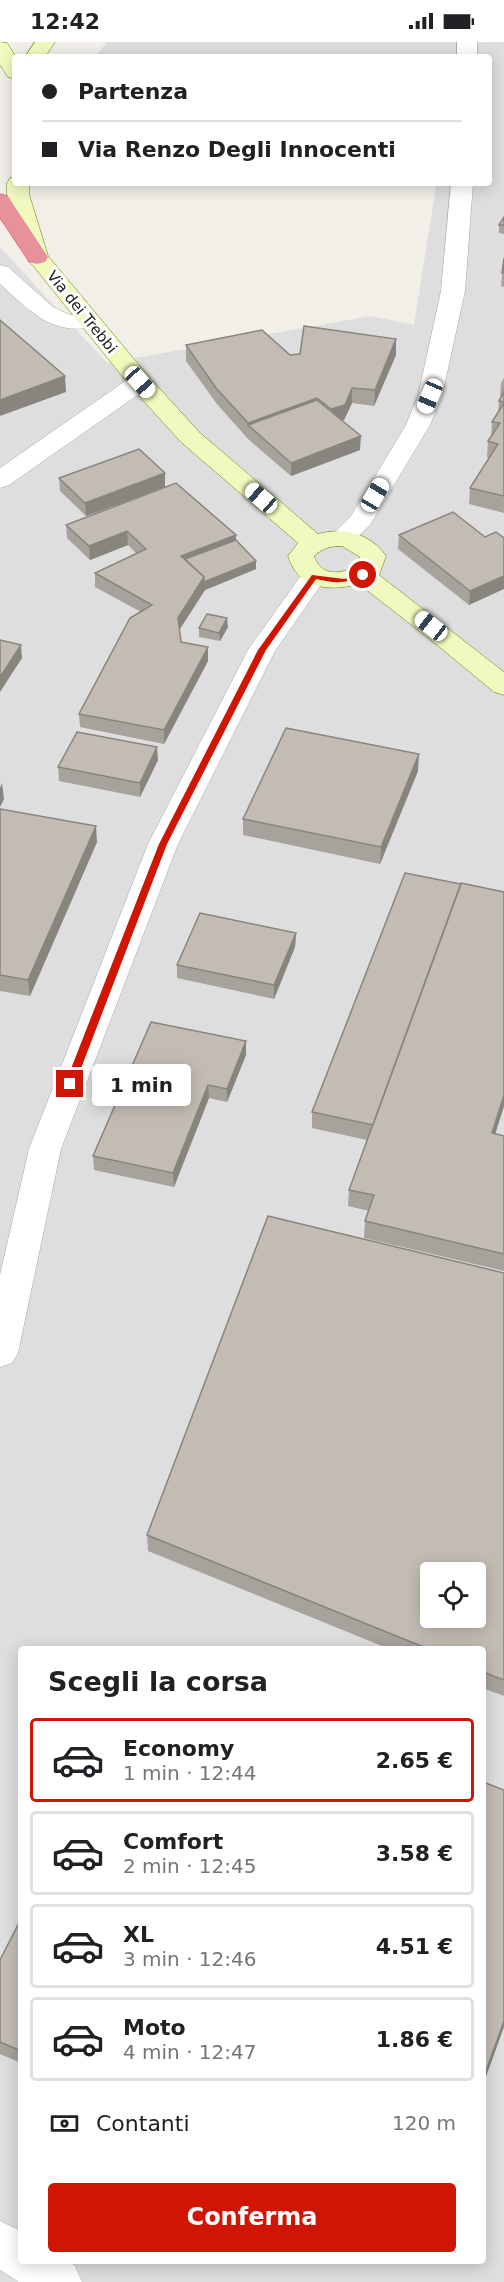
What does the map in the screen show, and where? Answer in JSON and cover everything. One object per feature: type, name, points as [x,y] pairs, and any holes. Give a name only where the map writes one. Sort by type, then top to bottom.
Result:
[{"type":"highway","points":[[0,201],[38,257]]},
{"type":"street","points":[[0,47],[12,69]]},
{"type":"street","name":"Via dei Trebbi","points":[[18,186],[18,194],[38,257],[140,382],[190,437],[313,543]]},
{"type":"street","points":[[342,538],[361,520],[418,425],[430,396],[453,291],[462,186]]},
{"type":"street","points":[[0,272],[45,312],[66,322],[90,321]]},
{"type":"street","points":[[0,480],[140,382]]},
{"type":"street","points":[[342,538],[362,544],[373,556],[370,569],[363,575],[345,581],[314,576],[305,570],[301,556],[313,543],[342,538]]},
{"type":"street","points":[[363,575],[438,631],[504,686]]},
{"type":"street","points":[[0,1353],[45,1149],[163,844],[262,650],[314,576]]},
{"type":"street","points":[[0,2244],[18,2255]]},
{"type":"street","points":[[32,2264],[59,2282]]},
{"type":"shaded area","points":[[107,42],[504,42],[504,2282],[0,2282],[0,247],[107,363],[371,316],[414,325],[436,187],[434,186],[492,186],[492,54],[97,54]]},
{"type":"building","points":[[0,320],[65,376],[0,400]]},
{"type":"building","points":[[304,326],[396,339],[375,390],[352,388],[345,405],[331,409],[317,398],[248,423],[216,388],[186,345],[262,330],[290,355],[300,354]]},
{"type":"building","points":[[504,392],[504,402],[499,401]]},
{"type":"building","points":[[317,400],[361,436],[291,463],[248,425]]},
{"type":"building","points":[[504,403],[504,496],[470,488],[498,444],[488,441],[500,423],[492,422]]},
{"type":"building","points":[[139,449],[165,473],[85,503],[59,478]]},
{"type":"building","points":[[176,483],[236,535],[181,556],[204,577],[178,618],[181,642],[208,647],[164,730],[79,714],[130,618],[152,605],[95,573],[146,549],[127,531],[89,546],[66,525]]},
{"type":"building","points":[[453,512],[485,537],[496,532],[504,538],[504,576],[470,591],[399,535]]},
{"type":"building","points":[[236,540],[256,561],[204,582],[204,577],[185,559]]},
{"type":"building","points":[[207,614],[227,618],[219,633],[199,628]]},
{"type":"building","points":[[0,640],[21,645],[0,677]]},
{"type":"building","points":[[286,728],[419,754],[381,847],[243,819]]},
{"type":"building","points":[[77,732],[157,747],[140,783],[58,767]]},
{"type":"building","points":[[0,809],[96,826],[28,980],[0,975]]},
{"type":"building","points":[[405,873],[461,884],[373,1125],[312,1112]]},
{"type":"building","points":[[461,883],[504,892],[504,1095],[492,1133],[504,1136],[504,1254],[365,1221],[374,1195],[349,1190]]},
{"type":"building","points":[[200,913],[296,933],[274,985],[177,965]]},
{"type":"building","points":[[151,1022],[246,1041],[227,1089],[208,1085],[173,1173],[93,1156]]},
{"type":"building","points":[[268,1216],[504,1273],[504,1680],[486,1673],[486,1646],[421,1646],[147,1535]]},
{"type":"building","points":[[486,1783],[504,1790],[504,2021],[486,2071]]},
{"type":"building","points":[[18,1925],[18,2050],[0,2042],[0,1960]]},
{"type":"route","points":[[70,1084],[163,844],[271,634],[314,576],[323,580],[345,581],[363,575]]}]
